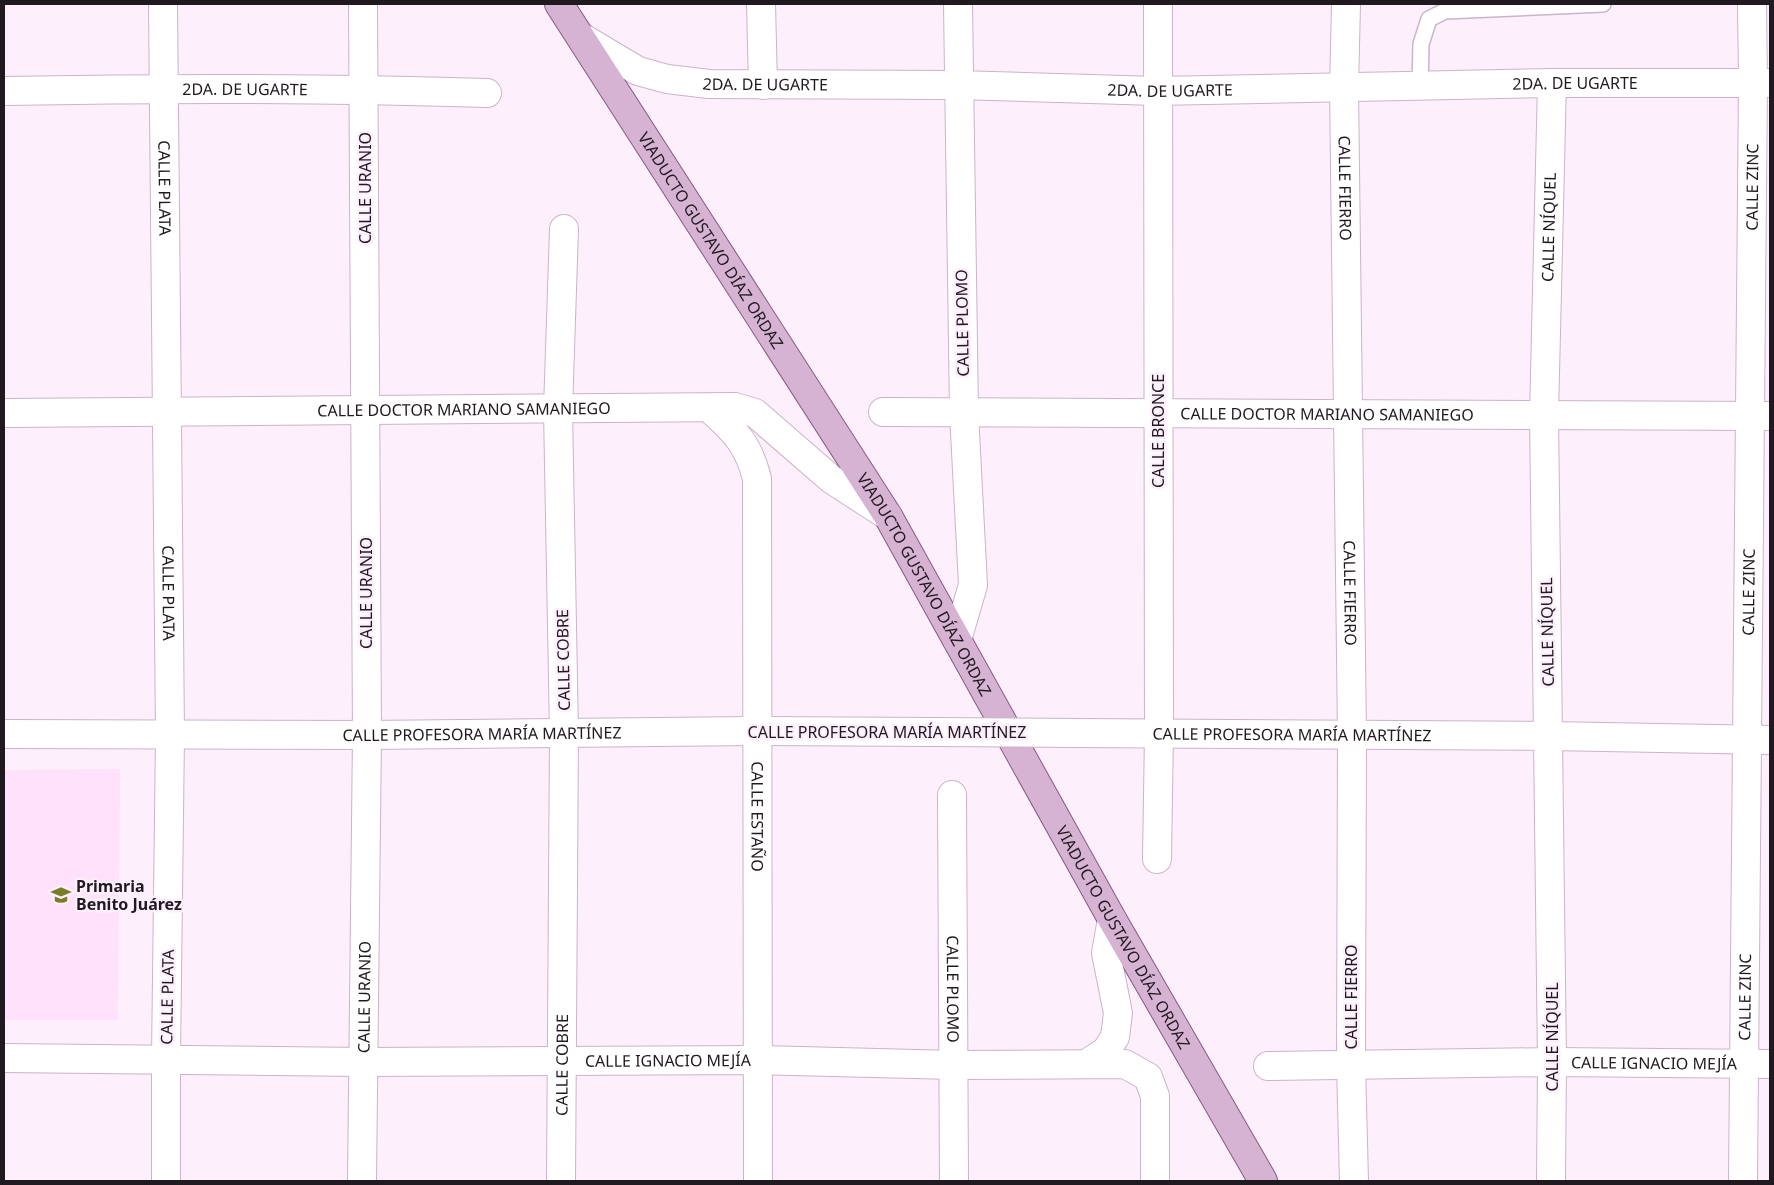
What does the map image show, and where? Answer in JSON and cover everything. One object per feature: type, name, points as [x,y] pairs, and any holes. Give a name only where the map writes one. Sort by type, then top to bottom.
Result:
[{"type":"main road","name":"VIADUCTO GUSTAVO DÍAZ ORDAZ","points":[[559,4],[888,516],[1112,919],[1263,1181]]},
{"type":"street","name":"CALLE PLATA","points":[[163,4],[170,734],[166,1181]]},
{"type":"street","name":"CALLE URANIO","points":[[362,1181],[367,735],[363,4]]},
{"type":"street","points":[[761,4],[763,85]]},
{"type":"street","name":"CALLE PLOMO","points":[[957,640],[973,585],[964,413],[957,85],[958,4]]},
{"type":"street","name":"CALLE BRONCE","points":[[1157,859],[1159,734],[1158,4]]},
{"type":"street","name":"CALLE FIERRO","points":[[1346,4],[1344,88],[1352,735],[1351,1065],[1354,1181]]},
{"type":"street","name":"CALLE ZINC","points":[[1743,1181],[1744,1065],[1759,740],[1762,83],[1752,4]]},
{"type":"street","name":"2DA. DE UGARTE","points":[[581,38],[638,71],[667,79],[709,84],[957,85],[1157,90],[1420,87],[1552,83],[1762,83]]},
{"type":"street","name":"CALLE NÍQUEL","points":[[1551,1181],[1552,1062],[1544,415],[1552,83]]},
{"type":"street","name":"2DA. DE UGARTE","points":[[4,91],[163,88],[364,89],[487,93]]},
{"type":"street","name":"CALLE COBRE","points":[[562,1181],[564,734],[558,410],[564,229]]},
{"type":"street","name":"CALLE ESTAÑO","points":[[709,408],[732,429],[745,445],[752,460],[757,479],[758,1181]]},
{"type":"street","name":"CALLE DOCTOR MARIANO SAMANIEGO","points":[[4,413],[735,408],[755,413],[831,479],[888,516]]},
{"type":"street","name":"CALLE DOCTOR MARIANO SAMANIEGO","points":[[883,412],[1760,416]]},
{"type":"street","name":"CALLE PROFESORA MARÍA MARTÍNEZ","points":[[4,734],[367,735],[757,731],[1549,736],[1759,740]]},
{"type":"street","name":"CALLE PLOMO","points":[[952,795],[954,1181]]},
{"type":"street","points":[[1086,1064],[1106,1050],[1115,1037],[1118,1013],[1106,953],[1112,919]]},
{"type":"street","name":"CALLE IGNACIO MEJÍA","points":[[4,1058],[363,1062],[757,1060],[954,1064],[1125,1064],[1148,1077],[1154,1096],[1155,1181]]},
{"type":"street","name":"CALLE IGNACIO MEJÍA","points":[[1268,1066],[1552,1062],[1770,1064]]},
{"type":"lane","points":[[1420,87],[1421,44],[1429,19],[1445,11],[1603,4]]},
{"type":"shaded area","name":"Primaria Benito Juárez","points":[[120,769],[118,1020],[4,1020],[4,770]]},
{"type":"place","name":"Primaria Benito Juárez","points":[[61,895]]}]
